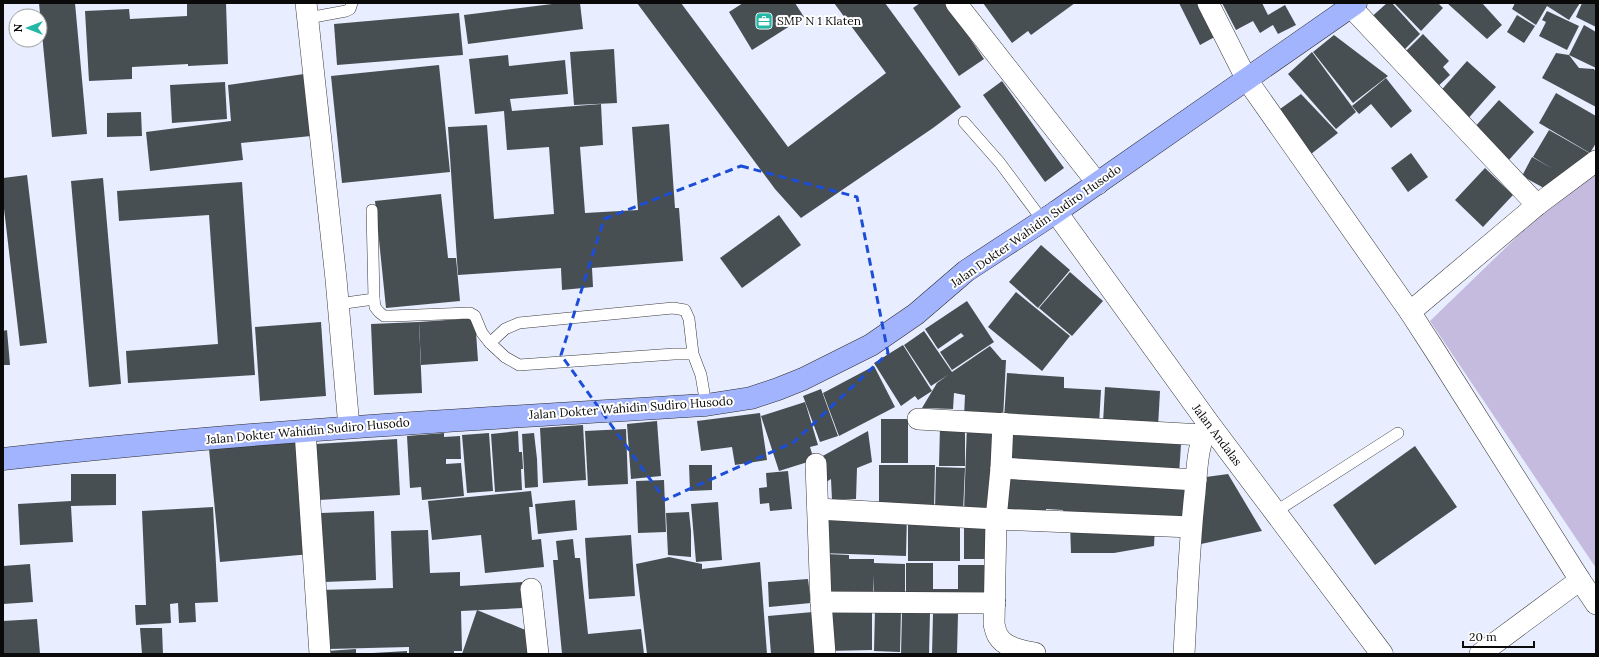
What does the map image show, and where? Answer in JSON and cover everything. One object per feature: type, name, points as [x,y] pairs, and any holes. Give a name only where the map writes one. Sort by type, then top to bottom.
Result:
[{"type":"main road","name":"Jalan Dokter Wahidin Sudiro Husodo","points":[[3,459],[349,427],[706,405],[751,398],[778,389],[803,379],[871,345],[916,314],[966,271],[1098,184],[1354,5]]},
{"type":"street","points":[[956,3],[1098,184]]},
{"type":"street","points":[[1208,3],[1247,80],[1434,348],[1596,604]]},
{"type":"street","points":[[1354,5],[1537,205]]},
{"type":"street","points":[[307,11],[338,304],[349,427]]},
{"type":"street","points":[[1410,312],[1537,205],[1594,166]]},
{"type":"street","name":"Jalan Andalas","points":[[1049,217],[1206,430],[1275,512],[1382,654]]},
{"type":"street","points":[[918,419],[1206,430],[1196,480],[1191,527],[1184,654]]},
{"type":"street","points":[[1003,423],[1001,468],[996,519],[994,624],[998,637],[1019,651],[1037,654]]},
{"type":"street","points":[[305,431],[320,654]]},
{"type":"street","points":[[816,464],[821,602],[825,654]]},
{"type":"street","points":[[1001,468],[1196,480]]},
{"type":"street","points":[[818,508],[996,519],[1191,527]]},
{"type":"street","points":[[1480,654],[1580,580]]},
{"type":"street","points":[[531,590],[538,654]]},
{"type":"street","points":[[821,602],[995,604]]},
{"type":"lane","points":[[307,11],[346,12],[350,9],[352,3]]},
{"type":"lane","points":[[964,122],[1049,217]]},
{"type":"lane","points":[[372,210],[374,300],[375,307],[378,312],[384,316],[470,313],[475,316],[482,333],[490,344],[505,357],[519,365],[693,354]]},
{"type":"lane","points":[[338,304],[374,300]]},
{"type":"lane","points":[[490,344],[505,329],[519,323],[674,308],[685,310],[690,319],[693,354],[701,375],[706,405]]},
{"type":"lane","points":[[1275,512],[1398,433]]},
{"type":"highlighted area","points":[[741,166],[857,197],[888,353],[794,442],[665,500],[561,355],[604,219]]},
{"type":"shaded area","points":[[1588,168],[1596,172],[1596,568],[1430,321]]},
{"type":"building","points":[[39,3],[75,3],[87,134],[52,137],[43,48],[48,48],[48,8],[39,8]]},
{"type":"building","points":[[187,3],[226,3],[228,64],[188,66],[188,64],[132,67],[132,79],[89,81],[85,11],[129,9],[130,19],[187,16]]},
{"type":"building","points":[[560,3],[580,3],[583,29],[468,44],[464,15]]},
{"type":"building","points":[[637,3],[681,3],[788,147],[886,73],[834,3],[885,3],[961,107],[933,128],[801,218],[775,189]]},
{"type":"building","points":[[743,3],[795,3],[804,17],[752,50],[729,12]]},
{"type":"building","points":[[920,3],[946,3],[984,59],[959,76],[913,8]]},
{"type":"building","points":[[983,3],[1075,3],[1031,35],[1028,31],[1012,43]]},
{"type":"building","points":[[1179,3],[1204,3],[1220,34],[1200,45]]},
{"type":"building","points":[[1222,3],[1262,3],[1268,15],[1285,5],[1296,25],[1278,34],[1273,25],[1260,33],[1253,21],[1236,30]]},
{"type":"building","points":[[1387,3],[1392,3],[1420,34],[1400,54],[1368,20]]},
{"type":"building","points":[[1394,3],[1438,3],[1443,8],[1421,31]]},
{"type":"building","points":[[1447,3],[1482,3],[1502,25],[1487,39]]},
{"type":"building","points":[[1515,3],[1580,3],[1569,20],[1547,6],[1536,25],[1512,9]]},
{"type":"building","points":[[1582,3],[1596,3],[1596,27],[1576,17]]},
{"type":"building","points":[[1547,11],[1579,26],[1567,50],[1539,36],[1546,22],[1542,20]]},
{"type":"building","points":[[459,13],[463,55],[337,65],[334,24]]},
{"type":"building","points":[[1517,15],[1535,26],[1524,43],[1507,32]]},
{"type":"building","points":[[1584,25],[1596,32],[1596,68],[1569,55]]},
{"type":"building","points":[[1423,34],[1449,61],[1443,67],[1450,75],[1434,90],[1401,56]]},
{"type":"building","points":[[1334,35],[1388,76],[1353,103],[1313,52]]},
{"type":"building","points":[[614,49],[617,103],[574,105],[570,52]]},
{"type":"building","points":[[1312,52],[1356,112],[1336,129],[1288,74]]},
{"type":"building","points":[[1556,53],[1569,55],[1579,68],[1594,69],[1596,72],[1596,107],[1542,78]]},
{"type":"building","points":[[508,55],[509,66],[565,60],[568,94],[510,99],[512,111],[601,104],[603,145],[580,147],[585,213],[638,210],[632,127],[669,124],[675,208],[679,208],[683,261],[592,268],[593,287],[562,290],[561,268],[458,275],[448,127],[487,125],[494,219],[554,214],[549,147],[507,150],[504,111],[475,114],[469,59]]},
{"type":"building","points":[[1467,61],[1496,87],[1466,121],[1437,95]]},
{"type":"building","points":[[439,65],[450,172],[342,183],[331,76]]},
{"type":"building","points":[[304,74],[311,136],[241,143],[243,160],[150,171],[146,132],[231,121],[228,85]]},
{"type":"building","points":[[1386,78],[1412,111],[1391,128],[1371,104],[1359,114],[1352,106]]},
{"type":"building","points":[[1002,81],[1064,168],[1045,182],[983,95]]},
{"type":"building","points":[[225,82],[227,119],[172,123],[170,85]]},
{"type":"building","points":[[1556,93],[1596,116],[1596,143],[1590,153],[1539,123]]},
{"type":"building","points":[[1301,94],[1338,133],[1311,154],[1280,109]]},
{"type":"building","points":[[1499,100],[1534,132],[1508,161],[1473,129]]},
{"type":"building","points":[[141,112],[142,136],[107,137],[107,113]]},
{"type":"building","points":[[1549,130],[1593,155],[1569,177],[1562,173],[1551,192],[1522,176],[1532,157],[1553,169],[1533,157]]},
{"type":"building","points":[[1411,153],[1428,177],[1408,192],[1391,168]]},
{"type":"building","points":[[1485,168],[1513,195],[1483,227],[1455,200]]},
{"type":"building","points":[[27,175],[47,343],[20,346],[3,200],[3,178]]},
{"type":"building","points":[[103,178],[121,384],[89,387],[71,181]]},
{"type":"building","points":[[242,182],[255,375],[128,383],[126,351],[218,344],[209,215],[119,221],[117,191]]},
{"type":"building","points":[[441,194],[448,258],[456,258],[460,301],[386,308],[375,201]]},
{"type":"building","points":[[779,215],[801,245],[742,288],[720,258]]},
{"type":"building","points":[[1041,245],[1070,270],[1038,308],[1009,282]]},
{"type":"building","points":[[1070,272],[1103,301],[1072,336],[1039,308]]},
{"type":"building","points":[[1016,292],[1070,336],[1042,371],[988,327]]},
{"type":"building","points":[[967,301],[994,342],[952,370],[940,352],[964,336],[961,333],[938,349],[925,329]]},
{"type":"building","points":[[475,318],[478,361],[421,365],[419,322]]},
{"type":"building","points":[[321,322],[326,396],[260,401],[255,327]]},
{"type":"building","points":[[419,322],[422,393],[374,395],[371,324]]},
{"type":"building","points":[[7,330],[10,365],[3,365],[3,331]]},
{"type":"building","points":[[924,331],[952,372],[990,346],[1002,360],[1006,360],[1003,419],[964,417],[965,395],[954,393],[953,409],[922,408],[937,383],[948,375],[931,386],[904,345]]},
{"type":"building","points":[[903,345],[932,391],[918,400],[915,396],[901,406],[874,363]]},
{"type":"building","points":[[874,366],[895,407],[839,436],[823,393]]},
{"type":"building","points":[[1007,373],[1064,377],[1064,388],[1101,390],[1099,425],[1004,419]]},
{"type":"building","points":[[1105,387],[1160,391],[1158,427],[1103,423]]},
{"type":"building","points":[[821,389],[838,436],[820,442],[803,396]]},
{"type":"building","points":[[805,402],[818,445],[810,447],[814,460],[779,471],[761,416]]},
{"type":"building","points":[[760,413],[767,460],[735,465],[732,447],[701,451],[697,421]]},
{"type":"building","points":[[881,419],[908,419],[908,463],[881,463]]},
{"type":"building","points":[[657,421],[661,476],[631,479],[627,424]]},
{"type":"building","points":[[967,423],[999,424],[995,513],[964,512]]},
{"type":"building","points":[[583,425],[586,480],[543,483],[540,428]]},
{"type":"building","points":[[940,427],[965,427],[965,466],[939,466]]},
{"type":"building","points":[[1006,427],[1181,444],[1179,475],[1004,466]]},
{"type":"building","points":[[626,429],[628,484],[588,486],[585,431]]},
{"type":"building","points":[[518,431],[519,452],[522,452],[522,490],[495,492],[491,434]]},
{"type":"building","points":[[868,431],[872,462],[857,468],[856,499],[832,500],[831,479],[820,486],[819,458]]},
{"type":"building","points":[[444,433],[444,437],[460,436],[461,459],[446,459],[446,464],[461,463],[464,496],[422,500],[421,487],[410,488],[407,436]]},
{"type":"building","points":[[489,433],[493,491],[467,493],[462,435]]},
{"type":"building","points":[[534,433],[538,487],[525,488],[522,434]]},
{"type":"building","points":[[397,439],[400,495],[319,500],[316,444]]},
{"type":"building","points":[[301,440],[311,554],[220,562],[209,449]]},
{"type":"building","points":[[1415,446],[1457,507],[1375,565],[1333,505]]},
{"type":"building","points":[[689,465],[712,465],[712,490],[690,491]]},
{"type":"building","points":[[879,465],[935,465],[934,509],[879,505]]},
{"type":"building","points":[[936,467],[965,468],[963,512],[935,511]]},
{"type":"building","points":[[788,471],[792,509],[770,511],[769,503],[760,504],[759,488],[767,487],[766,473]]},
{"type":"building","points":[[1005,471],[1189,483],[1187,521],[1064,515],[1063,510],[1046,509],[1046,512],[1003,511]]},
{"type":"building","points":[[71,474],[116,474],[116,505],[71,506],[73,542],[20,545],[18,504],[71,501]]},
{"type":"building","points":[[1228,474],[1262,531],[1201,544],[1206,477]]},
{"type":"building","points":[[664,480],[666,532],[638,533],[636,481]]},
{"type":"building","points":[[531,491],[533,507],[529,507],[532,540],[541,539],[544,567],[485,573],[481,535],[432,540],[428,501]]},
{"type":"building","points":[[575,500],[577,530],[538,534],[535,504]]},
{"type":"building","points":[[718,502],[722,560],[696,562],[691,504]]},
{"type":"building","points":[[213,507],[218,602],[195,603],[196,622],[179,623],[178,603],[170,604],[171,623],[136,625],[135,605],[146,605],[142,511]]},
{"type":"building","points":[[374,511],[376,580],[324,582],[321,513]]},
{"type":"building","points":[[689,512],[691,557],[668,555],[666,513]]},
{"type":"building","points":[[821,512],[907,514],[906,556],[820,553]]},
{"type":"building","points":[[908,516],[960,520],[960,561],[908,561]]},
{"type":"building","points":[[964,521],[989,521],[989,559],[964,559]]},
{"type":"building","points":[[1070,524],[1155,526],[1154,546],[1114,553],[1071,553]]},
{"type":"building","points":[[428,530],[430,573],[460,572],[460,586],[522,582],[523,608],[461,611],[462,651],[454,651],[454,654],[409,654],[409,647],[328,649],[319,590],[393,588],[391,531]]},
{"type":"building","points":[[631,535],[635,596],[589,599],[585,538]]},
{"type":"building","points":[[573,539],[575,558],[580,558],[588,634],[641,629],[644,654],[562,654],[553,560],[558,560],[556,541]]},
{"type":"building","points":[[826,554],[849,555],[849,559],[874,559],[874,563],[905,564],[905,601],[874,601],[874,575],[873,601],[826,600]]},
{"type":"building","points":[[669,557],[702,564],[702,569],[760,562],[767,654],[647,654],[636,564]]},
{"type":"building","points":[[906,563],[933,563],[933,589],[958,589],[958,565],[987,565],[986,602],[906,601]]},
{"type":"building","points":[[30,564],[33,602],[3,604],[3,566]]},
{"type":"building","points":[[808,579],[811,603],[769,607],[768,582]]},
{"type":"building","points":[[826,608],[872,608],[872,650],[826,651]]},
{"type":"building","points":[[875,609],[901,609],[900,652],[874,651]]},
{"type":"building","points":[[477,610],[535,634],[530,654],[462,654]]},
{"type":"building","points":[[813,612],[817,654],[771,654],[768,616]]},
{"type":"building","points":[[902,612],[930,613],[929,654],[901,654]]},
{"type":"building","points":[[933,614],[958,614],[957,654],[932,654]]},
{"type":"building","points":[[37,619],[40,654],[3,654],[3,621]]},
{"type":"building","points":[[140,628],[162,628],[163,654],[142,654]]},
{"type":"building","points":[[356,649],[356,654],[327,654],[327,651]]},
{"type":"building","points":[[407,651],[407,654],[373,654],[373,653]]},
{"type":"place","name":"SMP N 1 Klaten","points":[[764,21]]}]
